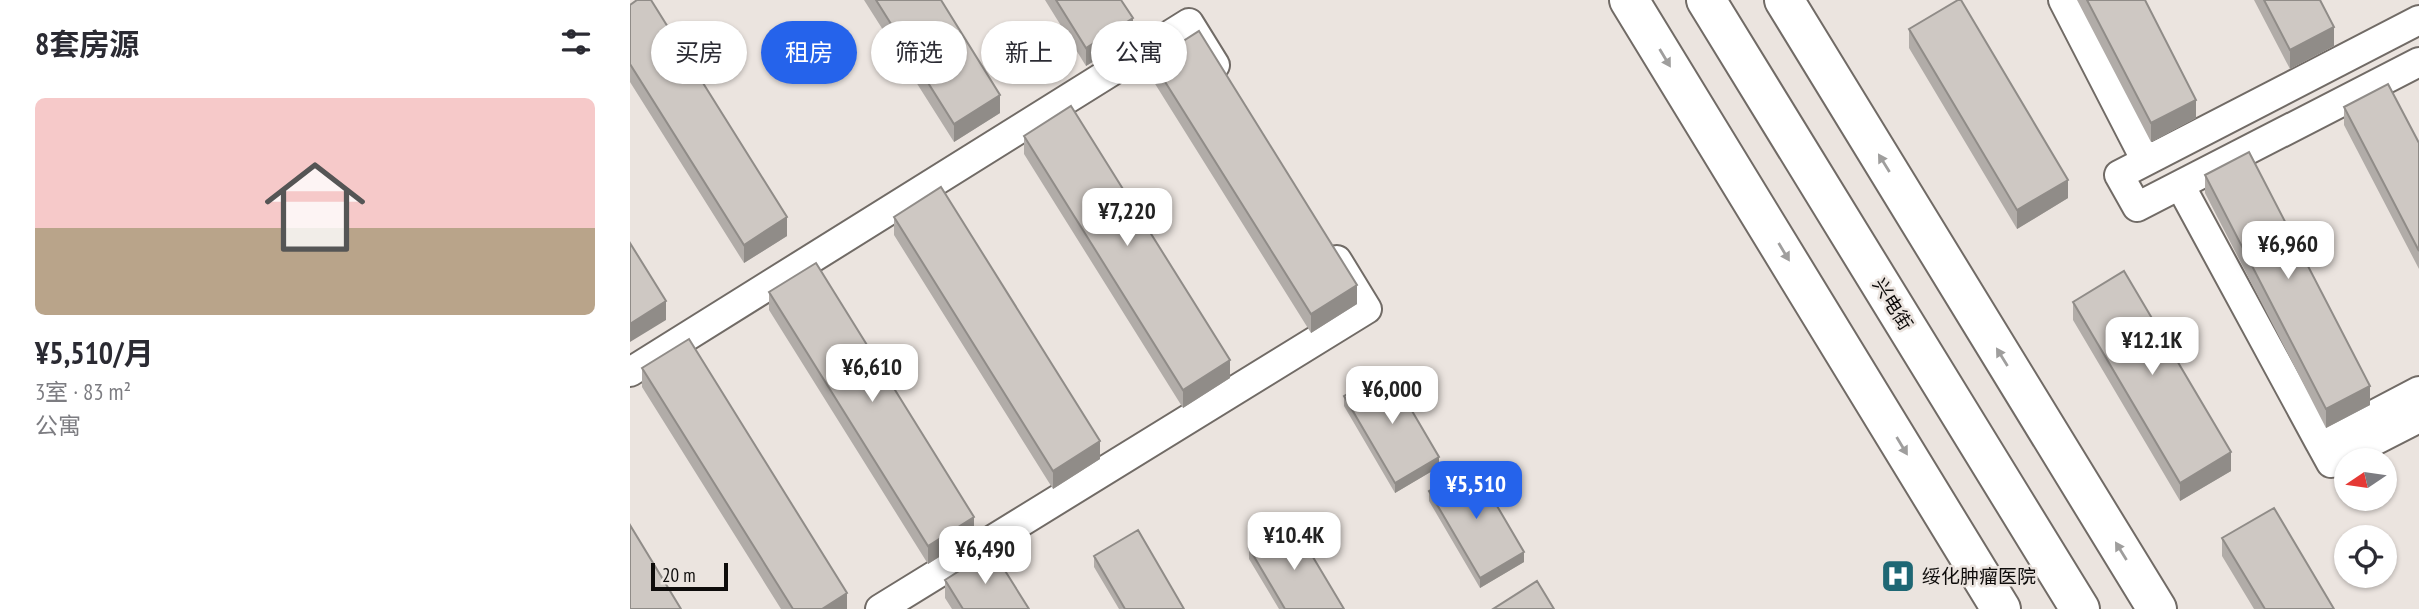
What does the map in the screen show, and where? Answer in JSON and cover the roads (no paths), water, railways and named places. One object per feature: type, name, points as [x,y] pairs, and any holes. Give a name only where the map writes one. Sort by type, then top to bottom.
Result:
[{"type":"main road","points":[[1629,0],[2001,609]]},
{"type":"main road","name":"兴电街","points":[[1706,0],[2080,609]]},
{"type":"main road","points":[[1784,0],[2157,609]]},
{"type":"street","points":[[2063,0],[2146,161]]},
{"type":"street","points":[[2419,20],[2119,175],[2137,207],[2419,62]]},
{"type":"street","points":[[630,372],[1189,23],[1232,92]]},
{"type":"street","points":[[2180,185],[2331,463],[2419,418]]},
{"type":"street","points":[[880,609],[1367,309],[1325,240]]},
{"type":"street","points":[[2320,443],[2419,391]]},
{"type":"place","name":"绥化肿瘤医院","points":[[1898,576]]}]
